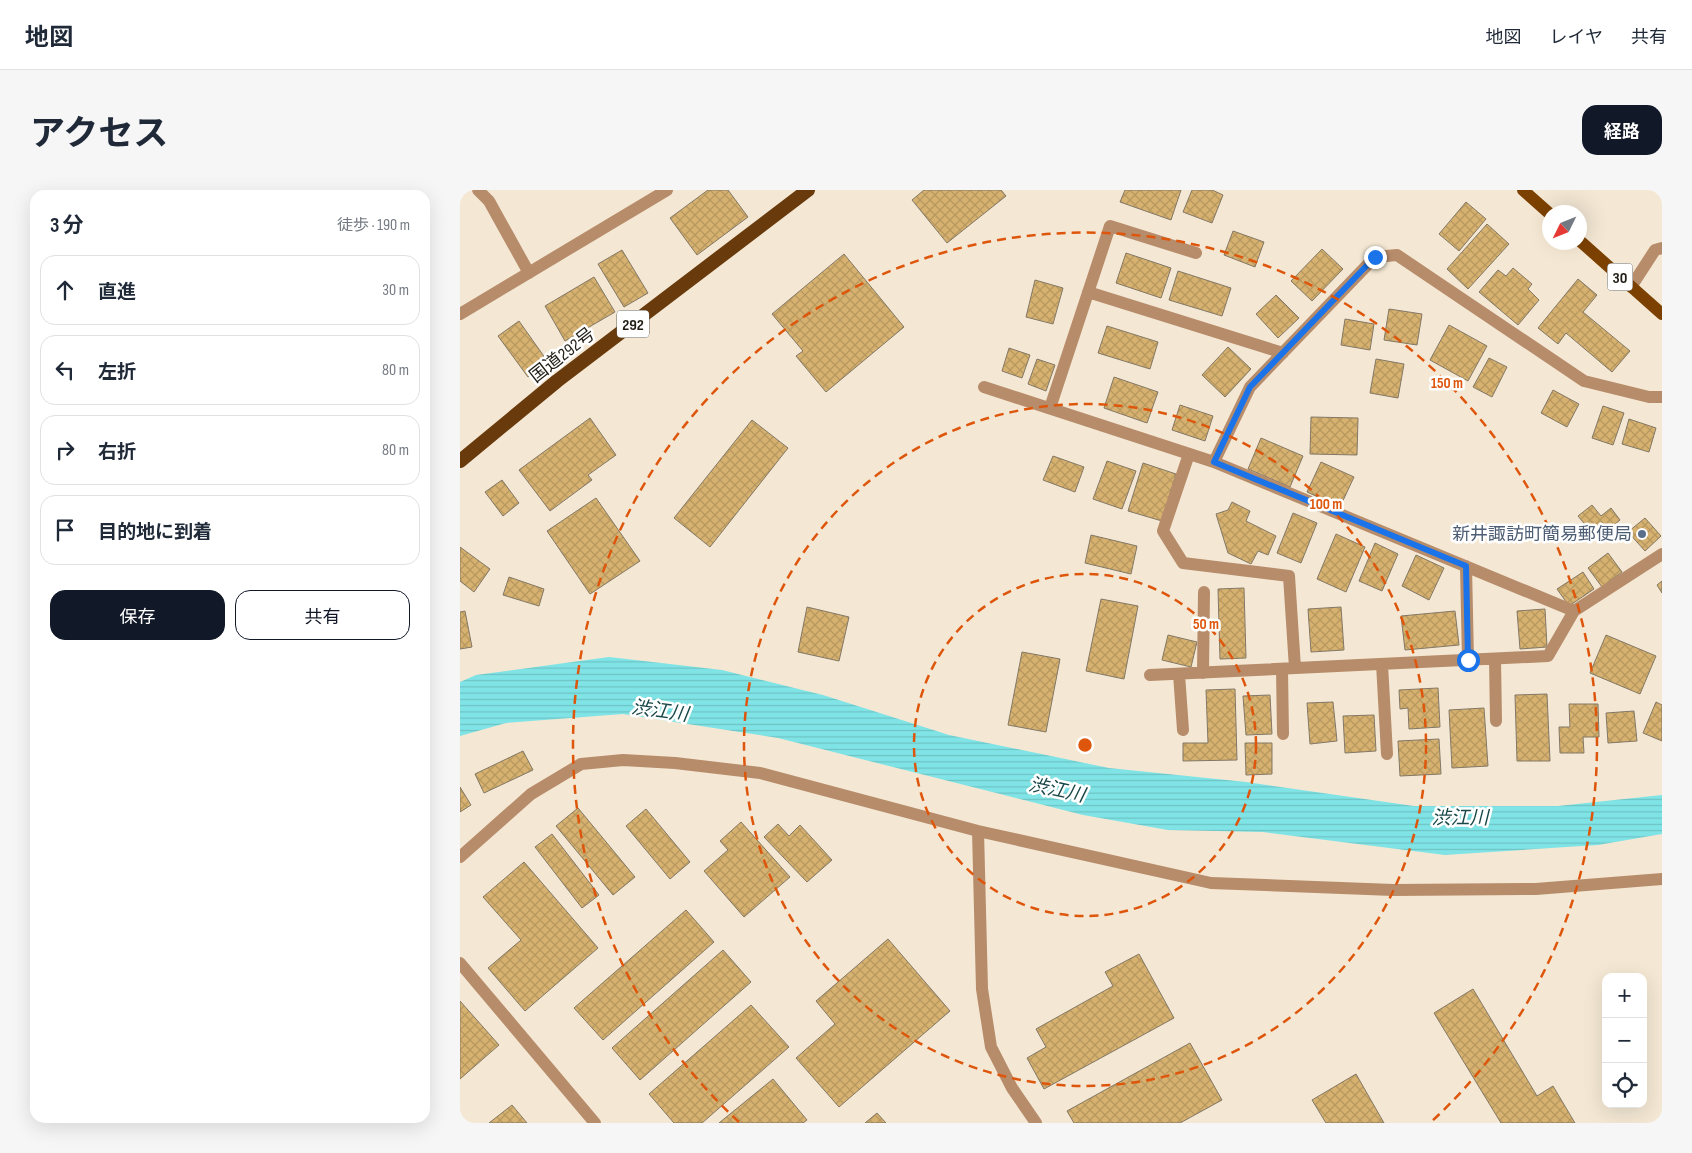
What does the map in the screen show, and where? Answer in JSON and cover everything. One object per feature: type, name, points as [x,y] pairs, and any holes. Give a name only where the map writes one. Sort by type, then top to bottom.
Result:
[{"type":"highway","name":"国道292号","points":[[460,461],[557,382],[808,190]]},
{"type":"main road","points":[[1523,190],[1542,207]]},
{"type":"main road","name":"30","points":[[1587,247],[1662,314]]},
{"type":"street","points":[[478,190],[489,201],[529,273]]},
{"type":"street","points":[[460,314],[667,190]]},
{"type":"street","points":[[1050,408],[1110,226],[1196,253]]},
{"type":"street","points":[[1631,287],[1654,250],[1662,248]]},
{"type":"street","points":[[1214,462],[1250,387],[1375,257],[1397,255],[1584,381],[1649,397],[1662,397]]},
{"type":"street","points":[[1088,292],[1283,353]]},
{"type":"street","points":[[984,387],[1214,462],[1574,611]]},
{"type":"street","points":[[1189,454],[1163,531],[1183,564],[1289,576],[1288,669],[1282,734]]},
{"type":"street","points":[[1150,675],[1548,656],[1574,611],[1662,554]]},
{"type":"street","points":[[1466,566],[1468,660]]},
{"type":"street","points":[[1203,673],[1204,592]]},
{"type":"street","points":[[1495,658],[1496,721]]},
{"type":"street","points":[[1382,664],[1387,754]]},
{"type":"street","points":[[1179,674],[1183,730]]},
{"type":"street","points":[[460,857],[531,794],[581,764],[624,760],[674,763],[760,773],[978,832],[1211,883],[1393,890],[1536,889],[1662,879]]},
{"type":"street","points":[[978,832],[982,989],[991,1048],[1012,1088],[1036,1123]]},
{"type":"street","points":[[460,963],[595,1123]]},
{"type":"water","name":"渋江川","points":[[609,657],[722,670],[823,695],[949,735],[1109,768],[1246,782],[1414,806],[1558,806],[1662,795],[1662,834],[1598,845],[1445,855],[1263,832],[1168,830],[1083,815],[778,738],[623,714],[506,723],[460,736],[460,682],[476,675]]},
{"type":"building","points":[[708,190],[728,190],[748,217],[697,255],[670,218]]},
{"type":"building","points":[[924,190],[1001,190],[1006,196],[947,243],[912,200]]},
{"type":"building","points":[[1125,190],[1181,190],[1171,220],[1120,202]]},
{"type":"building","points":[[1192,190],[1212,190],[1223,195],[1212,223],[1183,212]]},
{"type":"building","points":[[1466,202],[1486,219],[1459,251],[1439,234]]},
{"type":"building","points":[[1487,224],[1509,244],[1468,289],[1447,269]]},
{"type":"building","points":[[1233,231],[1264,242],[1255,267],[1224,255]]},
{"type":"building","points":[[1322,249],[1343,269],[1312,301],[1291,281]]},
{"type":"building","points":[[622,250],[648,293],[624,307],[598,264]]},
{"type":"building","points":[[1126,253],[1171,268],[1161,298],[1116,283]]},
{"type":"building","points":[[844,254],[904,327],[826,392],[796,356],[803,351],[772,314]]},
{"type":"building","points":[[1513,268],[1532,284],[1528,289],[1539,300],[1518,325],[1479,292],[1498,270],[1506,276]]},
{"type":"building","points":[[1178,271],[1231,288],[1222,316],[1169,300]]},
{"type":"building","points":[[594,277],[615,312],[565,341],[545,306]]},
{"type":"building","points":[[1578,279],[1597,295],[1583,312],[1630,351],[1612,372],[1566,333],[1558,344],[1538,328]]},
{"type":"building","points":[[1035,280],[1063,288],[1053,324],[1026,317]]},
{"type":"building","points":[[1276,295],[1299,318],[1278,338],[1256,314]]},
{"type":"building","points":[[1389,309],[1422,314],[1417,345],[1384,340]]},
{"type":"building","points":[[1345,319],[1374,324],[1370,350],[1341,345]]},
{"type":"building","points":[[519,321],[548,362],[528,377],[498,336]]},
{"type":"building","points":[[1449,325],[1487,346],[1468,381],[1430,360]]},
{"type":"building","points":[[1107,326],[1158,342],[1150,369],[1098,353]]},
{"type":"building","points":[[1228,347],[1251,369],[1225,397],[1202,375]]},
{"type":"building","points":[[1009,348],[1030,355],[1022,378],[1002,371]]},
{"type":"building","points":[[1489,358],[1507,367],[1492,397],[1473,387]]},
{"type":"building","points":[[1037,359],[1055,365],[1046,391],[1028,384]]},
{"type":"building","points":[[1376,359],[1404,364],[1398,398],[1370,393]]},
{"type":"building","points":[[1114,377],[1158,392],[1147,423],[1104,408]]},
{"type":"building","points":[[1553,390],[1579,404],[1567,427],[1541,413]]},
{"type":"building","points":[[1180,405],[1213,416],[1205,441],[1172,430]]},
{"type":"building","points":[[1603,406],[1624,413],[1613,445],[1592,438]]},
{"type":"building","points":[[1311,417],[1358,418],[1357,455],[1310,454]]},
{"type":"building","points":[[590,418],[616,455],[588,475],[592,480],[550,511],[519,470]]},
{"type":"building","points":[[1629,419],[1656,428],[1649,452],[1622,444]]},
{"type":"building","points":[[752,420],[788,448],[710,547],[674,518]]},
{"type":"building","points":[[1261,438],[1303,456],[1290,487],[1248,469]]},
{"type":"building","points":[[1053,456],[1084,467],[1075,492],[1043,480]]},
{"type":"building","points":[[1107,461],[1136,471],[1122,509],[1093,499]]},
{"type":"building","points":[[1321,462],[1354,477],[1340,507],[1307,492]]},
{"type":"building","points":[[1143,463],[1176,474],[1162,521],[1128,511]]},
{"type":"building","points":[[502,480],[519,503],[503,516],[485,492]]},
{"type":"building","points":[[596,498],[640,561],[590,594],[547,531]]},
{"type":"building","points":[[1232,502],[1250,511],[1246,521],[1276,536],[1268,555],[1258,551],[1251,564],[1228,553],[1216,514],[1228,510]]},
{"type":"building","points":[[1592,505],[1601,516],[1611,508],[1620,520],[1597,539],[1578,516]]},
{"type":"building","points":[[1293,513],[1317,523],[1301,563],[1277,553]]},
{"type":"building","points":[[1645,518],[1661,536],[1645,551],[1628,532]]},
{"type":"building","points":[[1336,534],[1365,547],[1346,592],[1317,579]]},
{"type":"building","points":[[1091,535],[1137,546],[1131,574],[1085,563]]},
{"type":"building","points":[[1375,543],[1398,554],[1382,591],[1359,581]]},
{"type":"building","points":[[460,547],[490,569],[474,592],[460,581]]},
{"type":"building","points":[[1608,553],[1622,572],[1602,587],[1588,568]]},
{"type":"building","points":[[1416,555],[1444,568],[1429,600],[1402,586]]},
{"type":"building","points":[[1583,572],[1594,589],[1569,606],[1557,589]]},
{"type":"building","points":[[509,577],[544,589],[539,606],[503,595]]},
{"type":"building","points":[[1662,581],[1662,593],[1657,585]]},
{"type":"building","points":[[1244,588],[1246,658],[1220,659],[1218,589]]},
{"type":"building","points":[[1101,599],[1138,606],[1124,679],[1086,671]]},
{"type":"building","points":[[807,607],[849,617],[839,661],[798,652]]},
{"type":"building","points":[[1341,607],[1344,650],[1311,652],[1308,609]]},
{"type":"building","points":[[1545,609],[1547,647],[1520,649],[1517,611]]},
{"type":"building","points":[[465,611],[472,647],[460,649],[460,612]]},
{"type":"building","points":[[1455,611],[1459,645],[1405,650],[1401,616]]},
{"type":"building","points":[[1168,635],[1197,642],[1191,667],[1162,660]]},
{"type":"building","points":[[1606,635],[1656,656],[1640,694],[1590,673]]},
{"type":"building","points":[[1022,652],[1060,659],[1046,732],[1008,725]]},
{"type":"building","points":[[1438,688],[1440,727],[1409,729],[1408,708],[1400,709],[1399,690]]},
{"type":"building","points":[[1235,689],[1237,760],[1183,761],[1183,743],[1208,743],[1206,690]]},
{"type":"building","points":[[1547,694],[1550,761],[1517,761],[1515,695]]},
{"type":"building","points":[[1270,695],[1272,734],[1246,735],[1243,696]]},
{"type":"building","points":[[1333,702],[1337,741],[1310,744],[1307,703]]},
{"type":"building","points":[[1656,702],[1662,705],[1662,741],[1643,733]]},
{"type":"building","points":[[1569,704],[1598,704],[1599,737],[1583,737],[1584,753],[1560,753],[1559,727],[1570,727]]},
{"type":"building","points":[[1484,708],[1488,766],[1452,768],[1449,710]]},
{"type":"building","points":[[1634,711],[1637,741],[1608,743],[1606,713]]},
{"type":"building","points":[[1374,715],[1376,751],[1345,753],[1343,716]]},
{"type":"building","points":[[1439,739],[1441,774],[1400,776],[1398,741]]},
{"type":"building","points":[[1245,743],[1272,743],[1272,774],[1246,775]]},
{"type":"building","points":[[523,751],[533,770],[484,793],[475,774]]},
{"type":"building","points":[[460,787],[471,805],[460,812]]},
{"type":"building","points":[[578,808],[635,877],[613,895],[556,826]]},
{"type":"building","points":[[646,809],[690,862],[670,879],[626,826]]},
{"type":"building","points":[[741,822],[790,877],[744,917],[704,871],[728,850],[720,841]]},
{"type":"building","points":[[778,824],[789,836],[800,825],[832,860],[807,882],[764,837]]},
{"type":"building","points":[[552,834],[599,895],[582,908],[535,847]]},
{"type":"building","points":[[524,862],[598,948],[525,1011],[488,968],[521,940],[483,897]]},
{"type":"building","points":[[686,910],[714,942],[603,1040],[574,1008]]},
{"type":"building","points":[[888,939],[950,1011],[839,1107],[796,1058],[835,1024],[816,1001]]},
{"type":"building","points":[[723,950],[751,982],[640,1080],[612,1048]]},
{"type":"building","points":[[1139,954],[1174,1018],[1044,1089],[1027,1058],[1046,1047],[1036,1029],[1113,986],[1105,972]]},
{"type":"building","points":[[1473,989],[1537,1096],[1553,1086],[1575,1123],[1501,1123],[1434,1013]]},
{"type":"building","points":[[460,1001],[499,1045],[460,1079]]},
{"type":"building","points":[[751,1005],[789,1047],[702,1123],[674,1123],[649,1094]]},
{"type":"building","points":[[1190,1043],[1222,1100],[1180,1123],[1074,1123],[1067,1111]]},
{"type":"building","points":[[1356,1074],[1384,1123],[1326,1123],[1312,1100]]},
{"type":"building","points":[[773,1079],[807,1120],[803,1123],[719,1123]]},
{"type":"building","points":[[512,1105],[527,1123],[489,1123]]},
{"type":"building","points":[[877,1113],[886,1123],[865,1123]]},
{"type":"place","name":"新井諏訪町簡易郵便局","points":[[1642,534]]},
{"type":"route","points":[[1375,257],[1250,387],[1214,462],[1466,566],[1468,660]]}]
